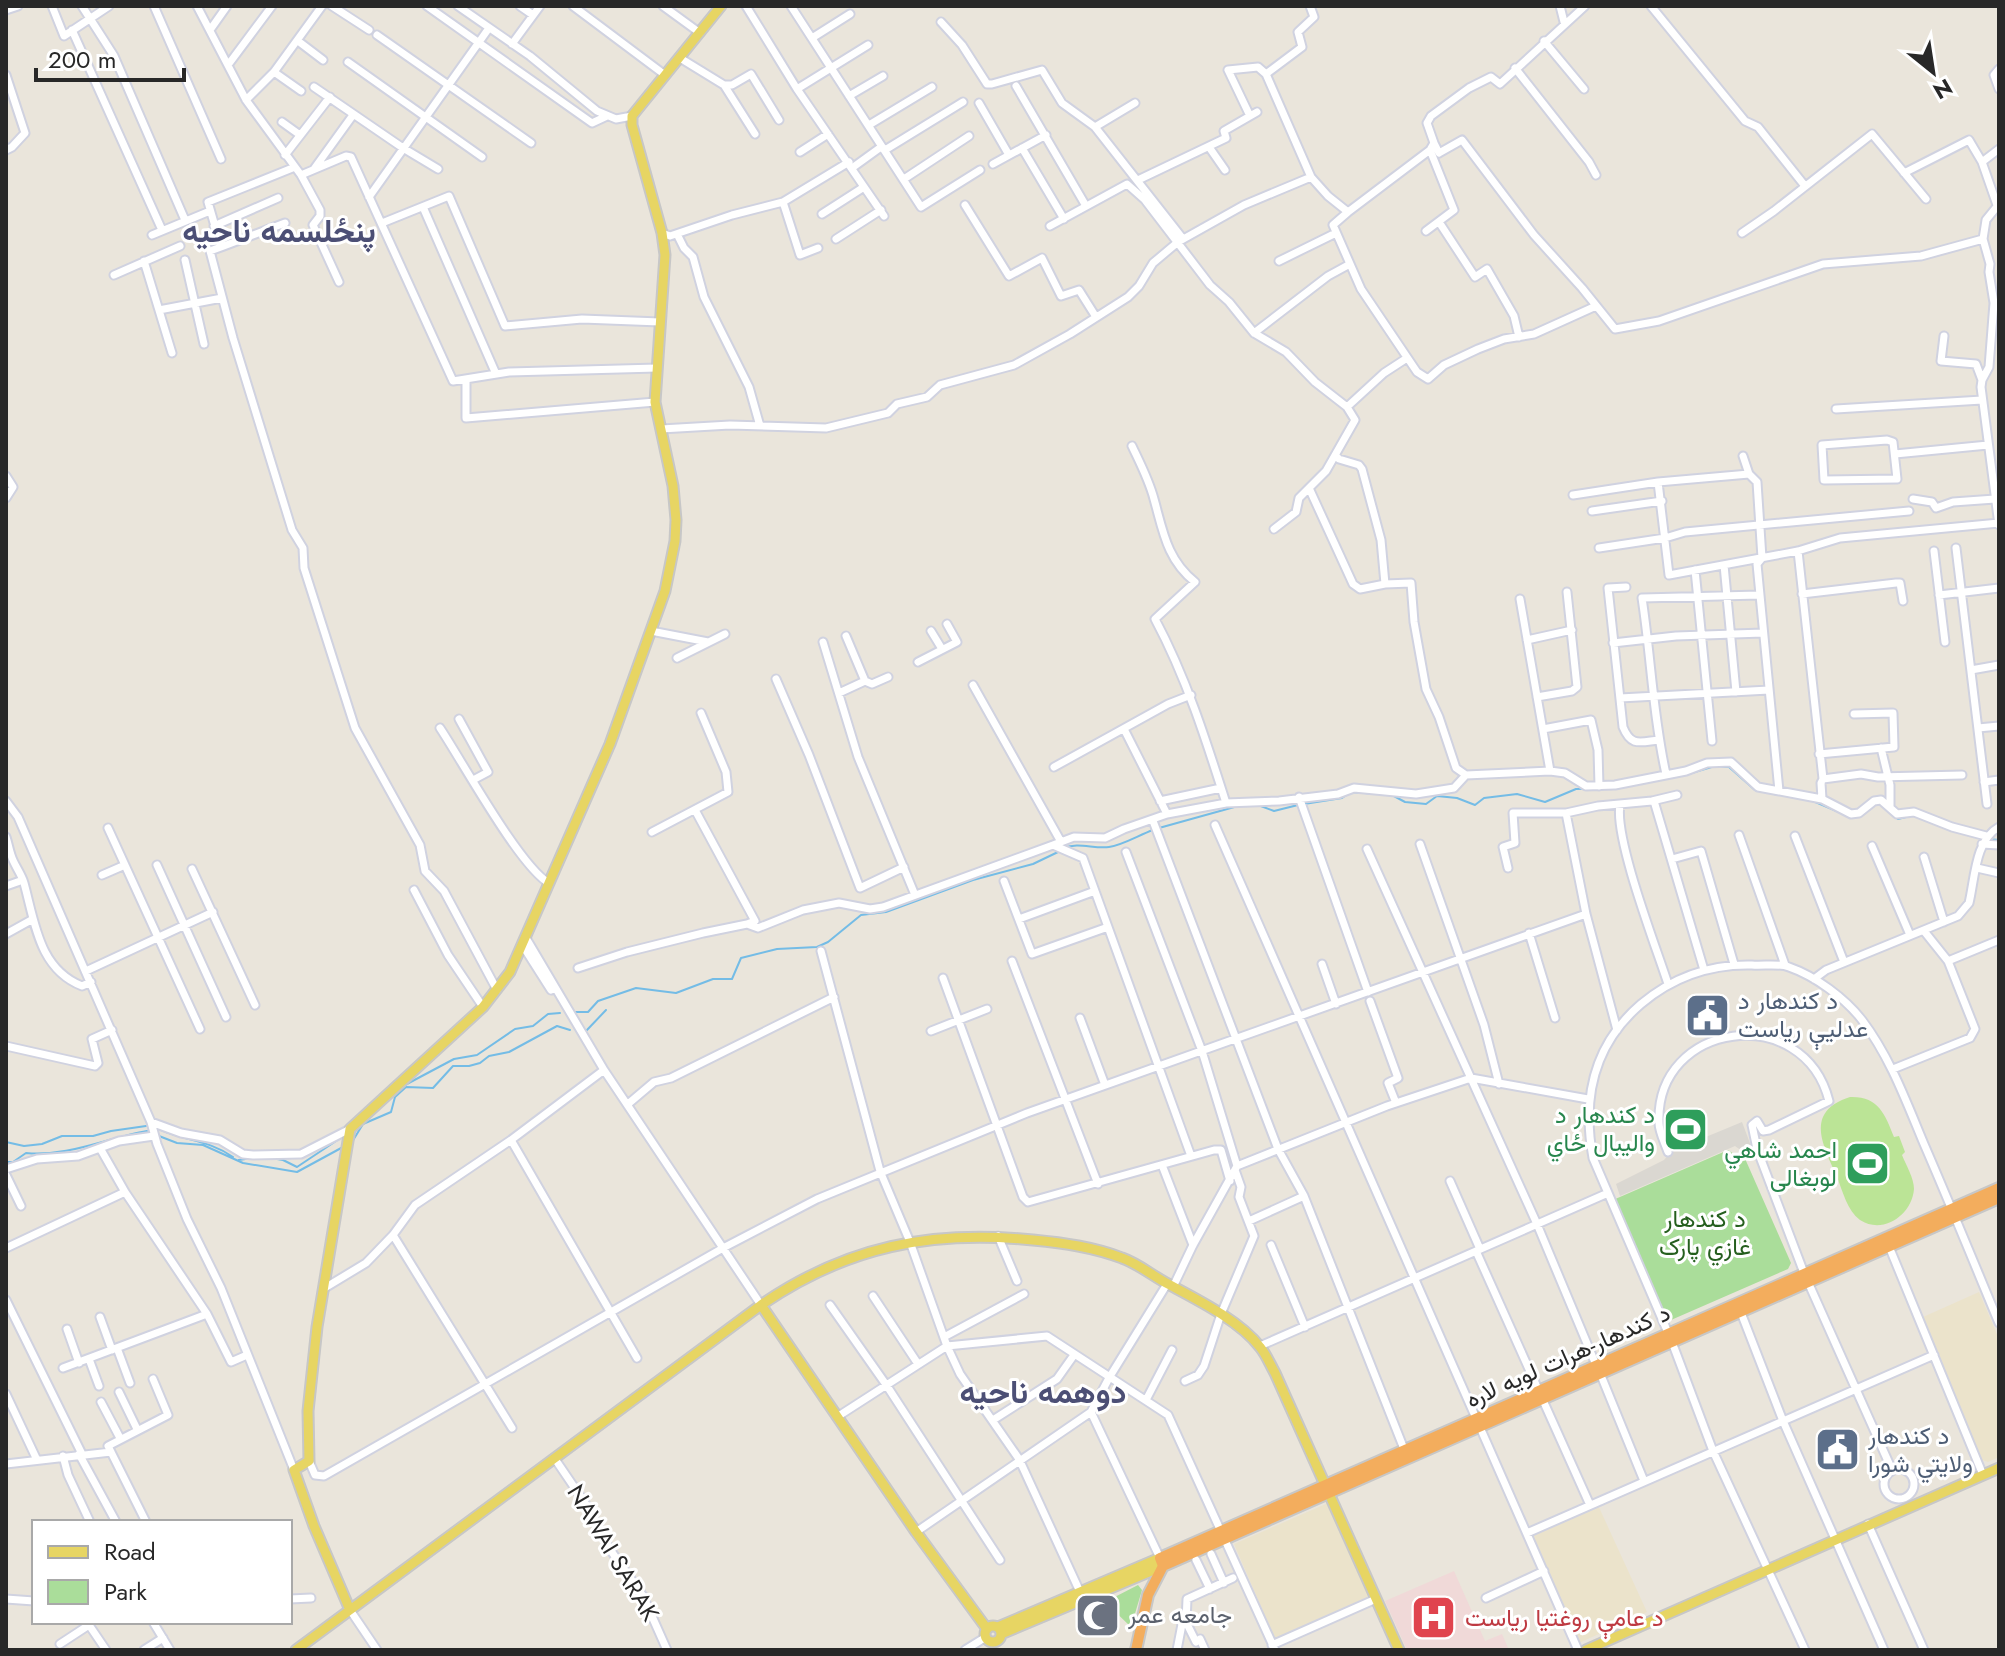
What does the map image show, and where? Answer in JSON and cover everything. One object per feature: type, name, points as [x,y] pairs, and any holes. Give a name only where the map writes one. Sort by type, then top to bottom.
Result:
[{"type":"highway","name":"د کندهار-هرات لويه لاره","points":[[1954,1213],[1999,1188]]},
{"type":"highway","name":"د کندهار-هرات لويه لاره","points":[[1161,1562],[1954,1213],[1999,1198]]},
{"type":"highway","points":[[1136,1650],[1148,1595],[1161,1562]]},
{"type":"main road","points":[[350,1610],[294,1470],[309,1461],[308,1411],[323,1289],[349,1130],[483,1007],[497,990],[524,942],[610,744],[665,591],[676,520],[673,486],[655,402],[665,255],[662,233],[636,144],[632,116],[721,6]]},
{"type":"main road","points":[[296,1650],[792,1284],[871,1252],[910,1242],[968,1235],[1073,1243],[1125,1258],[1221,1314],[1260,1346],[1275,1373],[1399,1650]]},
{"type":"main road","points":[[761,1305],[916,1532],[995,1636],[1161,1562]]},
{"type":"main road","points":[[1586,1650],[1868,1524],[1908,1502],[1999,1468]]},
{"type":"street","points":[[6,10],[18,6]]},
{"type":"street","points":[[52,6],[64,36],[109,6]]},
{"type":"street","points":[[82,6],[114,56],[185,220]]},
{"type":"street","points":[[154,6],[221,159]]},
{"type":"street","points":[[197,6],[246,100],[301,175],[320,210],[320,216],[313,225],[314,231],[339,282]]},
{"type":"street","points":[[210,30],[227,6]]},
{"type":"street","points":[[228,65],[272,6]]},
{"type":"street","points":[[246,100],[274,72],[322,6]]},
{"type":"street","points":[[332,6],[369,30]]},
{"type":"street","points":[[427,6],[592,123],[607,116]]},
{"type":"street","points":[[458,6],[597,111],[616,119],[632,116]]},
{"type":"street","points":[[520,6],[533,15]]},
{"type":"street","points":[[512,44],[540,6]]},
{"type":"street","points":[[573,6],[665,75]]},
{"type":"street","points":[[663,6],[700,33]]},
{"type":"street","points":[[746,6],[797,89],[883,213],[836,239]]},
{"type":"street","points":[[1266,74],[1302,47],[1298,32],[1314,17],[1310,6]]},
{"type":"street","points":[[1560,6],[1564,22]]},
{"type":"street","points":[[1426,231],[1454,210],[1432,146],[1427,123],[1431,116],[1469,88],[1491,77],[1500,84],[1564,22],[1585,6]]},
{"type":"street","points":[[1651,6],[1745,121],[1758,127],[1805,186]]},
{"type":"street","points":[[793,7],[923,207],[980,170]]},
{"type":"street","points":[[812,38],[850,14]]},
{"type":"street","points":[[941,22],[962,45],[987,84],[1042,70],[1062,103],[1095,127],[1138,180],[1210,285],[1229,302],[1254,333],[1286,352],[1315,382],[1347,407],[1355,420],[1336,456],[1326,471],[1299,498],[1296,512],[1274,529]]},
{"type":"street","points":[[369,197],[489,28]]},
{"type":"street","points":[[72,30],[162,230]]},
{"type":"street","points":[[377,35],[531,143]]},
{"type":"street","points":[[298,41],[323,60]]},
{"type":"street","points":[[1544,41],[1584,89]]},
{"type":"street","points":[[797,89],[868,45]]},
{"type":"street","points":[[680,58],[724,85],[755,134]]},
{"type":"street","points":[[348,62],[482,157]]},
{"type":"street","points":[[1138,180],[1226,138],[1224,131],[1254,114],[1228,70],[1258,67],[1266,74],[1311,177],[1348,212]]},
{"type":"street","points":[[1515,68],[1596,175]]},
{"type":"street","points":[[1999,69],[1994,75],[1999,89]]},
{"type":"street","points":[[274,72],[301,91]]},
{"type":"street","points":[[724,85],[732,85],[751,74],[779,120]]},
{"type":"street","points":[[6,75],[25,133],[6,150]]},
{"type":"street","points":[[849,96],[883,76]]},
{"type":"street","points":[[1016,86],[1086,206]]},
{"type":"street","points":[[314,87],[438,169]]},
{"type":"street","points":[[869,125],[932,87]]},
{"type":"street","points":[[285,155],[330,97]]},
{"type":"street","points":[[662,233],[670,236],[783,202],[963,102]]},
{"type":"street","points":[[979,103],[1009,155]]},
{"type":"street","points":[[1095,127],[1135,103]]},
{"type":"street","points":[[313,171],[353,115]]},
{"type":"street","points":[[282,122],[300,135]]},
{"type":"street","points":[[800,152],[828,134]]},
{"type":"street","points":[[1742,233],[1872,134],[1926,199]]},
{"type":"street","points":[[993,164],[1046,135]]},
{"type":"street","points":[[904,179],[969,136]]},
{"type":"street","points":[[1432,146],[1439,153],[1462,140],[1534,235],[1615,329],[1686,313],[1823,264],[1921,256],[1983,239]]},
{"type":"street","points":[[1904,173],[1969,140],[1982,162],[1998,204],[1986,220],[1983,239],[1990,264],[1994,303],[1989,367],[1982,380]]},
{"type":"street","points":[[1432,146],[1333,225],[1361,289],[1417,372],[1428,379],[1459,357],[1504,339],[1534,334],[1596,306]]},
{"type":"street","points":[[1209,147],[1225,170]]},
{"type":"street","points":[[1022,148],[1064,219]]},
{"type":"street","points":[[1982,162],[1999,149]]},
{"type":"street","points":[[301,175],[348,156],[382,223],[453,381],[496,374],[657,368]]},
{"type":"street","points":[[221,247],[208,202],[295,167]]},
{"type":"street","points":[[661,429],[730,425],[826,428],[888,413],[897,404],[927,397],[940,385],[1014,365],[1128,297],[1153,263],[1180,240],[1244,205],[1311,177]]},
{"type":"street","points":[[1050,226],[1127,184],[1180,240]]},
{"type":"street","points":[[822,214],[864,187]]},
{"type":"street","points":[[382,223],[449,196],[505,326],[582,319],[660,322]]},
{"type":"street","points":[[214,226],[278,198]]},
{"type":"street","points":[[783,202],[800,255],[818,248]]},
{"type":"street","points":[[965,205],[1009,276],[1042,258],[1061,296],[1079,290],[1096,317]]},
{"type":"street","points":[[423,207],[496,374]]},
{"type":"street","points":[[152,235],[210,211]]},
{"type":"street","points":[[1439,222],[1475,277],[1487,269],[1514,316],[1519,337]]},
{"type":"street","points":[[285,223],[210,251],[222,298],[292,530],[303,548],[304,568],[355,728],[420,845],[425,871],[444,891],[497,990]]},
{"type":"street","points":[[1279,261],[1336,233]]},
{"type":"street","points":[[677,234],[693,257],[704,297],[749,387],[760,426]]},
{"type":"street","points":[[114,275],[180,246]]},
{"type":"street","points":[[185,260],[204,344]]},
{"type":"street","points":[[144,261],[172,353]]},
{"type":"street","points":[[1254,333],[1328,276],[1350,264]]},
{"type":"street","points":[[159,310],[222,298]]},
{"type":"street","points":[[1658,482],[1669,575],[1798,551],[1840,538],[1999,525],[1995,499],[1996,471],[1988,445],[1982,380],[1976,364],[1941,361],[1944,336]]},
{"type":"street","points":[[1347,407],[1384,373],[1407,358]]},
{"type":"street","points":[[466,381],[466,418],[655,402]]},
{"type":"street","points":[[1836,409],[1982,400]]},
{"type":"street","points":[[1887,440],[1893,442],[1895,454],[1897,479],[1824,480],[1822,445],[1887,440]]},
{"type":"street","points":[[1895,454],[1988,445]]},
{"type":"street","points":[[1132,446],[1147,477],[1170,553],[1195,582],[1155,619],[1191,695],[1226,803]]},
{"type":"street","points":[[1336,456],[1362,469],[1381,540],[1385,584]]},
{"type":"street","points":[[1743,456],[1749,474],[1757,482],[1762,558],[1757,564],[1759,595],[1779,791]]},
{"type":"street","points":[[1573,495],[1658,482],[1749,474]]},
{"type":"street","points":[[6,476],[13,487],[6,498]]},
{"type":"street","points":[[1309,488],[1353,584],[1360,589],[1411,583],[1414,622],[1426,689],[1456,768],[1466,775],[1550,771],[1565,773],[1586,786],[1599,786],[1686,771],[1707,763],[1731,762],[1758,787],[1822,799],[1851,814],[1859,813],[1874,801],[1881,800],[1897,814],[1914,812],[1999,845]]},
{"type":"street","points":[[1913,499],[1932,502],[1936,508],[1953,502],[1995,499]]},
{"type":"street","points":[[1592,511],[1662,501]]},
{"type":"street","points":[[1599,548],[1685,532],[1909,511]]},
{"type":"street","points":[[1956,548],[1987,804]]},
{"type":"street","points":[[1798,551],[1823,779],[1822,799]]},
{"type":"street","points":[[1934,551],[1945,642]]},
{"type":"street","points":[[1724,565],[1736,692]]},
{"type":"street","points":[[1695,570],[1712,741]]},
{"type":"street","points":[[1802,594],[1900,583],[1903,601]]},
{"type":"street","points":[[1626,587],[1608,588],[1623,727],[1628,738],[1635,742],[1658,740]]},
{"type":"street","points":[[1939,595],[1999,588]]},
{"type":"street","points":[[1537,697],[1572,691],[1577,687],[1567,592]]},
{"type":"street","points":[[1666,774],[1658,740],[1642,598],[1759,595]]},
{"type":"street","points":[[1520,599],[1550,771]]},
{"type":"street","points":[[918,662],[958,642],[947,624]]},
{"type":"street","points":[[1527,640],[1572,630]]},
{"type":"street","points":[[651,631],[708,642]]},
{"type":"street","points":[[931,631],[942,649]]},
{"type":"street","points":[[1613,643],[1648,638],[1763,633]]},
{"type":"street","points":[[677,658],[725,634]]},
{"type":"street","points":[[846,636],[865,681],[872,684],[888,677]]},
{"type":"street","points":[[823,642],[858,757],[915,895]]},
{"type":"street","points":[[1971,670],[1999,665]]},
{"type":"street","points":[[776,679],[860,888],[904,867]]},
{"type":"street","points":[[839,693],[865,681]]},
{"type":"street","points":[[973,685],[1057,844],[1083,858],[1191,1156]]},
{"type":"street","points":[[1620,698],[1769,690]]},
{"type":"street","points":[[1054,767],[1191,695]]},
{"type":"street","points":[[652,832],[728,792],[726,772],[701,713]]},
{"type":"street","points":[[1819,754],[1894,746],[1893,713],[1854,714]]},
{"type":"street","points":[[459,719],[488,772],[473,780]]},
{"type":"street","points":[[1543,729],[1591,720],[1598,750],[1599,786]]},
{"type":"street","points":[[1978,728],[1999,726]]},
{"type":"street","points":[[440,728],[512,840],[541,879],[549,883]]},
{"type":"street","points":[[1124,729],[1167,814]]},
{"type":"street","points":[[1881,748],[1890,785],[1890,806]]},
{"type":"street","points":[[1823,779],[1861,774],[1878,777],[1962,775]]},
{"type":"street","points":[[747,924],[758,928],[803,910],[839,903],[870,909],[1074,837],[1105,838],[1167,814],[1226,803],[1300,802],[1354,788],[1416,794],[1454,788],[1466,775]]},
{"type":"street","points":[[1984,782],[1999,780]]},
{"type":"street","points":[[1160,801],[1221,788]]},
{"type":"street","points":[[1508,868],[1503,847],[1515,843],[1513,813],[1566,813],[1677,795]]},
{"type":"street","points":[[6,801],[18,817],[112,1030],[187,1219],[221,1288],[294,1470]]},
{"type":"street","points":[[1654,801],[1704,970]]},
{"type":"street","points":[[1300,802],[1398,1078],[1388,1083],[1396,1103]]},
{"type":"street","points":[[1620,805],[1618,815],[1629,860],[1668,984]]},
{"type":"street","points":[[578,968],[627,952],[755,921],[695,810]]},
{"type":"street","points":[[1566,813],[1586,914],[1617,1030]]},
{"type":"street","points":[[1153,821],[1278,1149],[1304,1196],[1406,1454]]},
{"type":"street","points":[[1215,825],[1578,1650]]},
{"type":"street","points":[[1814,979],[1826,970],[1965,911],[1984,839],[1999,827]]},
{"type":"street","points":[[108,828],[200,1029]]},
{"type":"street","points":[[1739,835],[1785,965]]},
{"type":"street","points":[[1795,836],[1844,962]]},
{"type":"street","points":[[6,837],[47,957],[57,971],[82,986],[91,982]]},
{"type":"street","points":[[1420,844],[1462,957],[1499,1084]]},
{"type":"street","points":[[1872,846],[1910,935]]},
{"type":"street","points":[[1367,849],[1537,1224],[1644,1481]]},
{"type":"street","points":[[1672,859],[1701,851],[1734,964]]},
{"type":"street","points":[[1126,852],[1202,1051],[1241,1187],[1239,1197],[1253,1232],[1253,1240],[1221,1314],[1204,1366],[1198,1375],[1185,1381]]},
{"type":"street","points":[[1924,857],[1944,922]]},
{"type":"street","points":[[102,875],[125,865]]},
{"type":"street","points":[[157,865],[226,1017]]},
{"type":"street","points":[[1977,868],[1999,873]]},
{"type":"street","points":[[192,869],[255,1005]]},
{"type":"street","points":[[6,886],[23,880]]},
{"type":"street","points":[[1004,881],[1032,954],[1108,927]]},
{"type":"street","points":[[414,890],[448,955],[483,1007]]},
{"type":"street","points":[[1019,919],[1095,891]]},
{"type":"street","points":[[86,971],[213,912]]},
{"type":"street","points":[[309,1461],[315,1475],[324,1476],[723,1248],[817,1199],[880,1171],[1066,1098],[1336,1004],[1369,996],[1424,971],[1586,914]]},
{"type":"street","points":[[6,934],[33,919]]},
{"type":"street","points":[[1893,1069],[1974,1035],[1975,1029],[1948,961],[1924,931]]},
{"type":"street","points":[[1529,933],[1555,1018]]},
{"type":"street","points":[[1948,961],[1997,941],[1999,952]]},
{"type":"street","points":[[524,942],[604,1070],[761,1305]]},
{"type":"street","points":[[821,951],[880,1171],[910,1242],[947,1346],[960,1374],[1019,1459],[1082,1597]]},
{"type":"street","points":[[1012,961],[1098,1184]]},
{"type":"street","points":[[1322,964],[1336,1004]]},
{"type":"street","points":[[1805,1650],[1713,1451],[1670,1338],[1593,1158],[1587,1127],[1588,1099],[1604,1050],[1628,1015],[1668,984],[1704,970],[1734,964],[1785,965],[1814,979],[1859,1016],[1893,1069],[1999,1323]]},
{"type":"street","points":[[943,978],[1023,1197],[1028,1202],[1221,1150],[1230,1181]]},
{"type":"street","points":[[628,1104],[654,1082],[671,1078],[834,997]]},
{"type":"street","points":[[931,1031],[987,1009]]},
{"type":"street","points":[[1080,1018],[1105,1085]]},
{"type":"street","points":[[6,1046],[95,1066],[98,1063],[92,1039],[112,1030]]},
{"type":"street","points":[[1668,1152],[1659,1126],[1661,1095],[1681,1060],[1708,1043],[1741,1034],[1769,1038],[1795,1049],[1818,1074],[1829,1101],[1769,1130],[1763,1131],[1757,1121],[1752,1125],[1757,1149],[1806,1278],[1892,1470]]},
{"type":"street","points":[[323,1289],[366,1263],[393,1235],[415,1205],[511,1140],[604,1070]]},
{"type":"street","points":[[916,1532],[1091,1412],[1109,1378],[1170,1286],[1236,1168],[1396,1103],[1471,1078],[1588,1099]]},
{"type":"street","points":[[151,1122],[181,1133],[220,1140],[243,1154],[253,1155],[301,1154],[349,1130]]},
{"type":"street","points":[[6,1169],[27,1161],[78,1156],[119,1141],[154,1136]]},
{"type":"street","points":[[511,1140],[637,1358]]},
{"type":"street","points":[[100,1148],[125,1192],[207,1314],[231,1362],[247,1355]]},
{"type":"street","points":[[1162,1165],[1193,1245]]},
{"type":"street","points":[[6,1175],[21,1206]]},
{"type":"street","points":[[1450,1181],[1590,1505]]},
{"type":"street","points":[[6,1248],[125,1192]]},
{"type":"street","points":[[1260,1346],[1608,1193]]},
{"type":"street","points":[[1249,1221],[1304,1196]]},
{"type":"street","points":[[393,1235],[512,1428]]},
{"type":"street","points":[[998,1236],[1017,1281]]},
{"type":"street","points":[[1888,1242],[1983,1475]]},
{"type":"street","points":[[1271,1245],[1305,1327]]},
{"type":"street","points":[[944,1337],[1024,1294]]},
{"type":"street","points":[[873,1296],[918,1364]]},
{"type":"street","points":[[6,1300],[115,1520]]},
{"type":"street","points":[[830,1305],[887,1386],[1000,1560]]},
{"type":"street","points":[[1739,1307],[1783,1421],[1884,1650]]},
{"type":"street","points":[[63,1368],[207,1314]]},
{"type":"street","points":[[100,1317],[130,1383]]},
{"type":"street","points":[[67,1329],[79,1363]]},
{"type":"street","points":[[837,1417],[947,1346],[1047,1336],[1168,1415],[1273,1647],[1376,1599]]},
{"type":"street","points":[[1146,1400],[1172,1350]]},
{"type":"street","points":[[993,1420],[1057,1379],[1074,1355]]},
{"type":"street","points":[[1527,1533],[1934,1355]]},
{"type":"street","points":[[89,1359],[99,1386]]},
{"type":"street","points":[[145,1520],[108,1446],[168,1415],[153,1379]]},
{"type":"street","points":[[119,1392],[137,1429]]},
{"type":"street","points":[[6,1394],[37,1460]]},
{"type":"street","points":[[101,1402],[120,1438]]},
{"type":"street","points":[[1091,1412],[1161,1562]]},
{"type":"street","points":[[6,1464],[111,1452]]},
{"type":"street","points":[[63,1456],[68,1475],[89,1520]]},
{"type":"street","name":"NAWAI SARAK","points":[[555,1459],[589,1509],[609,1548],[643,1596],[667,1650]]},
{"type":"street","points":[[1901,1469],[1912,1477],[1914,1486],[1908,1502],[1895,1498],[1884,1488],[1885,1478],[1892,1470],[1901,1469]]},
{"type":"street","points":[[1868,1524],[1924,1650]]},
{"type":"street","points":[[1211,1554],[1224,1583]]},
{"type":"street","points":[[1196,1560],[1210,1589]]},
{"type":"street","points":[[1486,1598],[1544,1571]]},
{"type":"street","points":[[1205,1650],[1200,1639],[1196,1642],[1186,1622],[1187,1599],[1233,1578]]},
{"type":"street","points":[[292,1599],[311,1598]]},
{"type":"street","points":[[6,1599],[32,1601]]},
{"type":"street","points":[[350,1610],[377,1650]]},
{"type":"street","points":[[1177,1650],[1183,1619]]},
{"type":"street","points":[[60,1644],[88,1624],[106,1650]]},
{"type":"street","points":[[154,1624],[170,1650]]},
{"type":"street","points":[[965,1650],[995,1636]]},
{"type":"street","points":[[144,1650],[163,1638]]},
{"type":"shaded area","points":[[1742,1122],[1751,1146],[1749,1149],[1742,1151],[1735,1146],[1620,1196],[1616,1184],[1664,1160],[1672,1151]]},
{"type":"shaded area","points":[[1979,1292],[1999,1339],[1999,1457],[1988,1462],[1982,1460],[1923,1317]]},
{"type":"shaded area","points":[[1328,1503],[1370,1597],[1275,1639],[1234,1544]]},
{"type":"shaded area","points":[[1597,1503],[1647,1612],[1579,1643],[1530,1534]]},
{"type":"shaded area","name":"د عامې روغتیا ریاست","points":[[1454,1571],[1485,1641],[1502,1634],[1509,1650],[1407,1650],[1385,1601]]},
{"type":"green space","name":"احمد شاهي لوبغالی","points":[[1850,1097],[1860,1097],[1879,1108],[1894,1137],[1899,1136],[1905,1152],[1902,1155],[1914,1185],[1912,1198],[1902,1214],[1887,1224],[1869,1224],[1852,1211],[1823,1142],[1821,1131],[1826,1111]]},
{"type":"green space","name":"د کندهار غازي پارک","points":[[1728,1150],[1737,1156],[1743,1154],[1791,1263],[1788,1269],[1671,1320],[1665,1318],[1613,1200]]},
{"type":"green space","points":[[1138,1585],[1142,1590],[1131,1627],[1105,1602]]},
{"type":"waterway","points":[[1688,774],[1715,766],[1729,767],[1755,790],[1779,795]]},
{"type":"waterway","points":[[1304,804],[1342,798],[1351,792],[1392,795],[1405,802],[1426,804],[1437,796],[1457,798],[1475,805],[1484,798],[1517,794],[1545,802],[1576,789],[1616,788]]},
{"type":"waterway","points":[[1813,801],[1853,818],[1865,812]]},
{"type":"waterway","points":[[1258,805],[1274,811],[1298,805]]},
{"type":"waterway","points":[[1159,828],[1238,806]]},
{"type":"waterway","points":[[1889,811],[1898,819],[1914,815]]},
{"type":"waterway","points":[[1064,848],[1109,847],[1153,830]]},
{"type":"waterway","points":[[1988,839],[1999,840]]},
{"type":"waterway","points":[[573,1012],[588,1012],[598,1001],[636,988],[676,993],[713,979],[732,979],[741,958],[777,949],[817,947],[828,942],[861,915],[886,912],[973,880],[1033,864],[1058,852]]},
{"type":"waterway","points":[[587,1030],[606,1010]]},
{"type":"waterway","points":[[405,1085],[454,1059],[477,1055],[515,1029],[533,1026],[548,1014],[560,1013]]},
{"type":"waterway","points":[[352,1142],[363,1124],[391,1112],[395,1097],[406,1087],[433,1088],[453,1066],[469,1066],[489,1056],[509,1052],[557,1026],[570,1030]]},
{"type":"waterway","points":[[6,1142],[24,1146],[42,1144],[62,1136],[93,1136],[146,1126]]},
{"type":"waterway","points":[[159,1129],[215,1147],[233,1157]]},
{"type":"waterway","points":[[6,1162],[13,1162],[26,1153],[72,1150],[147,1131]]},
{"type":"waterway","points":[[271,1158],[297,1167],[345,1135]]},
{"type":"waterway","points":[[159,1136],[177,1143],[203,1145],[243,1163],[297,1172],[343,1147]]},
{"type":"waterway","points":[[239,1160],[252,1158]]},
{"type":"place","name":"د کندهار د عدلیې رياست","points":[[1707,1015]]},
{"type":"place","name":"د کندهار د واليبال ځاي","points":[[1686,1129]]},
{"type":"place","name":"احمد شاهي لوبغالی","points":[[1868,1164]]},
{"type":"place","name":"د کندهار ولايتي شورا","points":[[1837,1450]]},
{"type":"place","name":"جامعه عمر","points":[[1097,1615]]},
{"type":"place","name":"د عامې روغتیا ریاست","points":[[1434,1618]]},
{"type":"district","name":"پنځلسمه ناحیه","points":[[279,231]]},
{"type":"district","name":"دوهمه ناحیه","points":[[1043,1392]]}]
